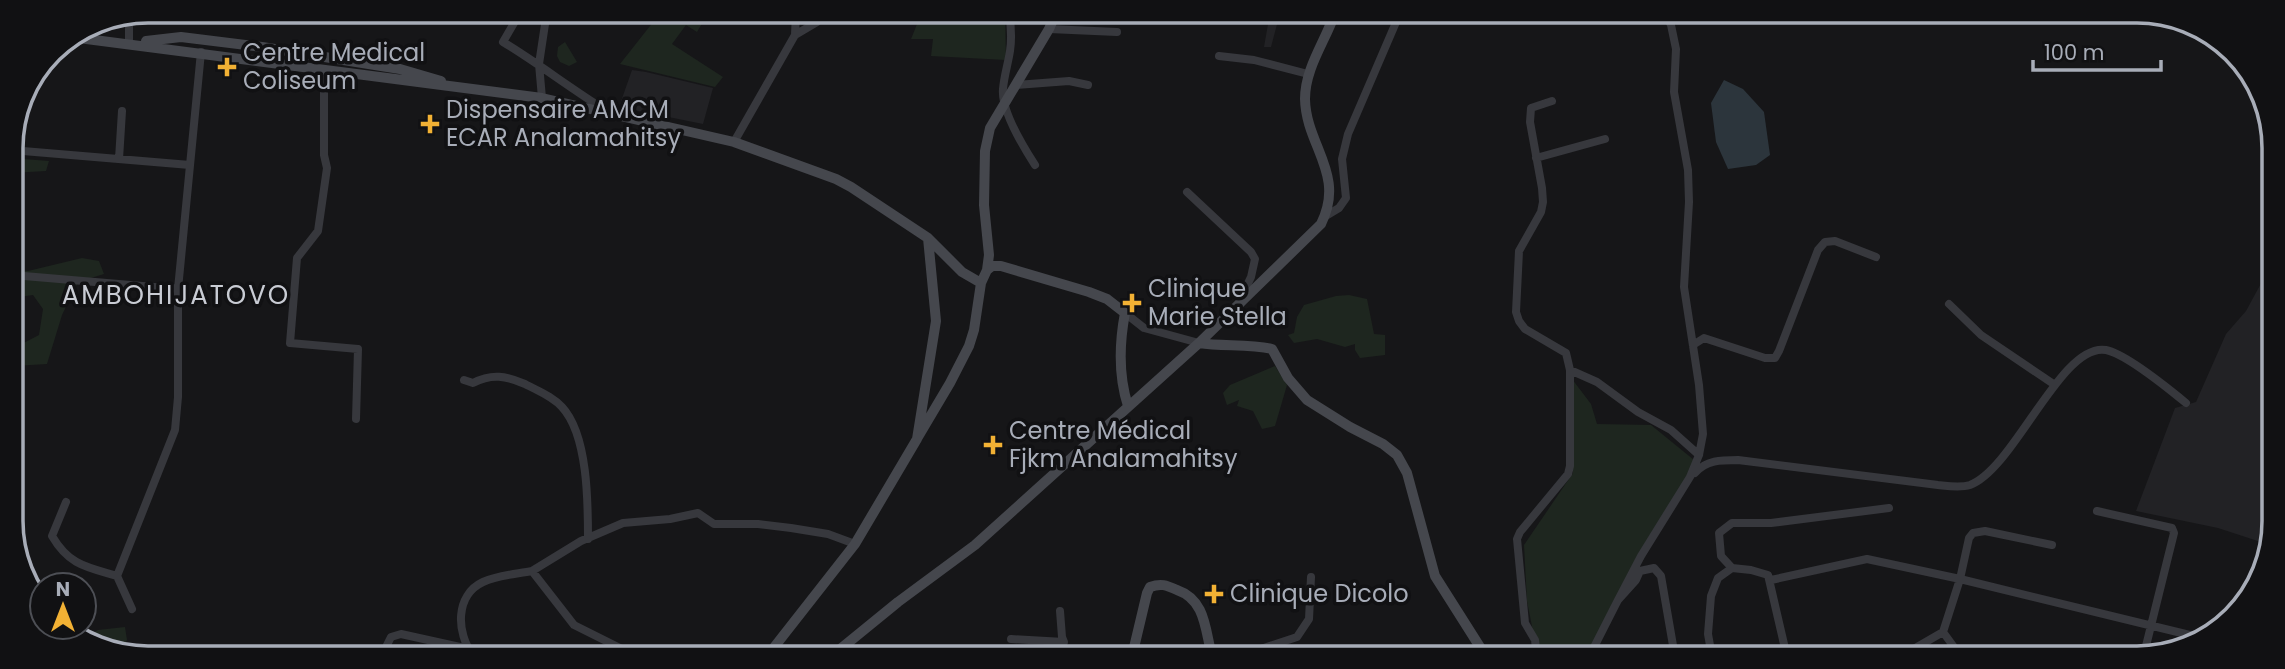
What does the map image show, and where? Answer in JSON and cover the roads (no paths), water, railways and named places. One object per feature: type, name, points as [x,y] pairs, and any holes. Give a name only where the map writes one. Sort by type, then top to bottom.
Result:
[{"type":"main road","points":[[775,646],[855,544],[933,415],[969,346],[989,255],[984,205],[985,151],[992,123],[1052,23]]},
{"type":"main road","points":[[845,646],[898,602],[975,545],[1199,342],[1316,230],[1329,204],[1329,177],[1309,122],[1305,100],[1308,74],[1332,23]]},
{"type":"main road","points":[[129,43],[181,37],[262,47],[400,69],[458,86]]},
{"type":"main road","points":[[86,39],[542,99],[734,142],[851,187],[928,238],[962,272],[981,283]]},
{"type":"main road","points":[[917,439],[936,321],[928,238]]},
{"type":"main road","points":[[987,270],[992,266],[1001,266],[1089,292],[1107,299],[1125,313],[1120,365],[1122,387],[1128,406]]},
{"type":"main road","points":[[1199,342],[1217,346],[1259,346],[1272,349],[1288,378],[1307,400],[1397,455],[1407,473],[1435,576],[1478,646]]},
{"type":"main road","points":[[1134,646],[1147,593],[1150,587],[1161,583],[1184,592],[1201,608],[1210,646]]},
{"type":"street","points":[[514,23],[503,42],[599,106],[597,111]]},
{"type":"street","points":[[542,99],[539,64],[545,23]]},
{"type":"street","points":[[734,142],[795,35],[796,23]]},
{"type":"street","points":[[795,35],[815,23]]},
{"type":"street","points":[[1011,23],[1010,52],[1002,92],[1004,104],[1024,149],[1035,165]]},
{"type":"street","points":[[1324,216],[1339,208],[1346,198],[1342,159],[1348,134],[1396,23]]},
{"type":"street","points":[[1670,23],[1676,49],[1674,92],[1688,170],[1684,287],[1703,419],[1699,455],[1690,478]]},
{"type":"street","points":[[128,24],[129,43]]},
{"type":"street","points":[[1049,29],[1117,32]]},
{"type":"street","points":[[132,609],[117,576],[175,430],[178,289],[201,52]]},
{"type":"street","points":[[1219,56],[1254,60],[1308,74]]},
{"type":"street","points":[[324,69],[324,155],[327,168],[318,231],[297,258],[290,342],[358,349],[356,419]]},
{"type":"street","points":[[1016,85],[1069,81],[1088,85]]},
{"type":"street","points":[[1536,646],[1525,624],[1517,539],[1568,474],[1570,370],[1566,354],[1525,328],[1516,312],[1519,251],[1541,212],[1543,202],[1530,122],[1531,108],[1552,101]]},
{"type":"street","points":[[119,159],[122,111]]},
{"type":"street","points":[[1536,158],[1605,139]]},
{"type":"street","points":[[23,151],[190,165]]},
{"type":"street","points":[[1187,192],[1251,252],[1255,259],[1251,277],[1239,302]]},
{"type":"street","points":[[1693,345],[1704,338],[1765,358],[1775,358],[1818,250],[1825,242],[1835,241],[1876,257]]},
{"type":"street","points":[[23,276],[178,289]]},
{"type":"street","points":[[1949,304],[1981,335],[2055,385]]},
{"type":"street","points":[[1125,313],[1144,328],[1199,342]]},
{"type":"street","points":[[1595,646],[1640,556],[1690,478],[1701,466],[1710,462],[1738,460],[1938,485],[1966,486],[1984,477],[2004,456],[2074,362],[2096,349],[2109,350],[2156,378],[2186,402]]},
{"type":"street","points":[[1570,370],[1597,382],[1638,412],[1671,430],[1699,455]]},
{"type":"street","points":[[464,380],[473,383],[498,375],[551,396],[564,408],[577,434],[588,487],[588,539]]},
{"type":"street","points":[[66,502],[52,536],[62,553],[82,566],[117,576]]},
{"type":"street","points":[[1785,646],[1771,580],[1763,572],[1732,568],[1721,556],[1719,533],[1732,523],[1771,523],[1889,508]]},
{"type":"street","points":[[2097,511],[2173,530],[2174,537],[2146,646]]},
{"type":"street","points":[[468,646],[461,628],[460,616],[463,604],[472,589],[484,582],[532,571],[564,550],[623,523],[670,519],[698,513],[714,524],[758,524],[791,528],[828,534],[855,544]]},
{"type":"street","points":[[1919,646],[1943,632],[1960,579],[1969,538],[1978,531],[2052,545]]},
{"type":"street","points":[[1771,580],[1867,559],[2189,635]]},
{"type":"street","points":[[1618,600],[1636,580],[1640,571],[1654,568],[1658,571],[1673,646]]},
{"type":"street","points":[[1710,646],[1708,634],[1711,596],[1718,578],[1732,568]]},
{"type":"street","points":[[532,571],[574,625],[616,646]]},
{"type":"street","points":[[1270,646],[1297,637],[1309,618],[1311,577]]},
{"type":"street","points":[[1011,639],[1064,642],[1060,611]]},
{"type":"street","points":[[1943,632],[1953,646]]},
{"type":"street","points":[[386,646],[391,637],[401,634],[448,646]]},
{"type":"street","points":[[1033,641],[1034,646]]},
{"type":"place","name":"Centre Medical Coliseum","points":[[227,67]]},
{"type":"place","name":"Dispensaire AMCM ECAR Analamahitsy","points":[[430,124]]},
{"type":"place","name":"Clinique Marie Stella","points":[[1132,303]]},
{"type":"place","name":"Centre Médical Fjkm Analamahitsy","points":[[993,445]]},
{"type":"place","name":"Clinique Dicolo","points":[[1214,594]]},
{"type":"district","name":"AMBOHIJATOVO","points":[[176,295]]}]
